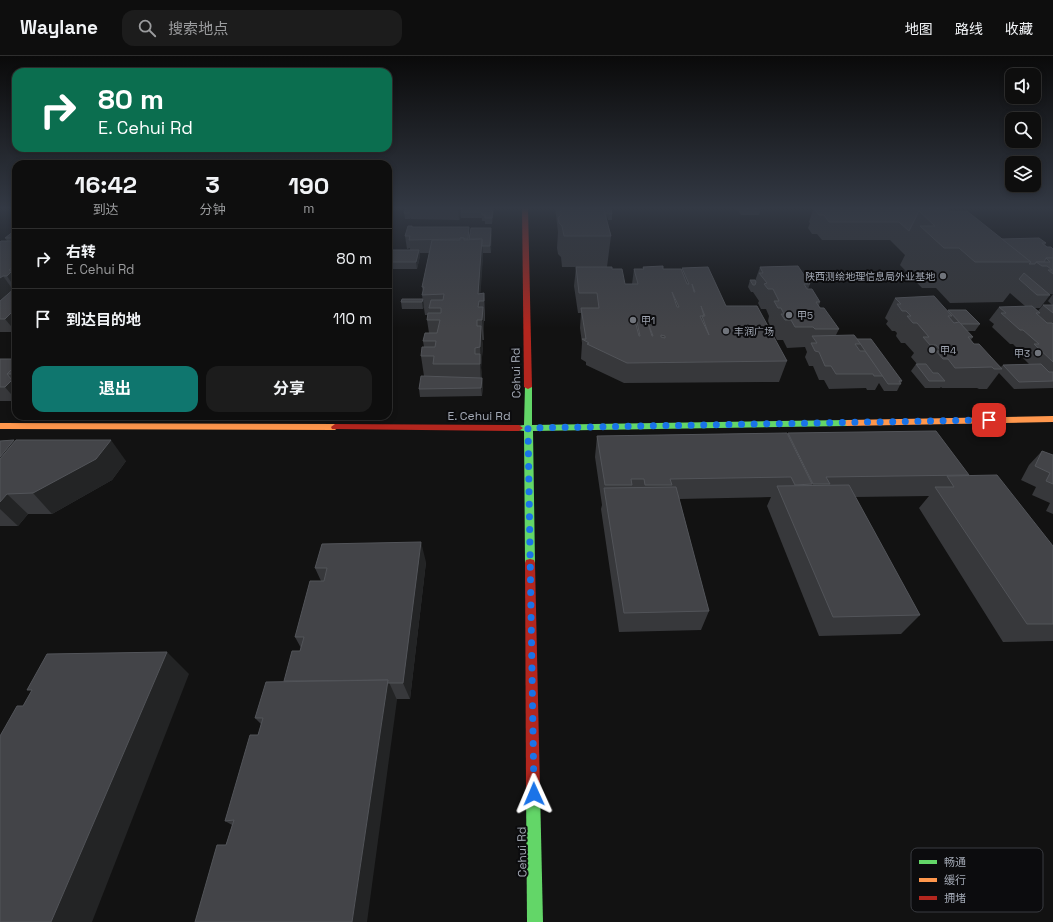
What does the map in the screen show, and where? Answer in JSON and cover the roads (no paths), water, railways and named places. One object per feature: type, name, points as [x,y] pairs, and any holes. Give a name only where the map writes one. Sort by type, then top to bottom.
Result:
[{"type":"street","name":"Cehui Rd","points":[[526,247],[535,922]]},
{"type":"street","name":"E. Cehui Rd","points":[[0,426],[528,428],[1053,419]]},
{"type":"place","name":"陕西测绘地理信息局外业基地","points":[[943,276]]},
{"type":"place","name":"甲5","points":[[789,315]]},
{"type":"place","name":"甲1","points":[[633,320]]},
{"type":"place","name":"丰润广场","points":[[726,331]]},
{"type":"place","name":"甲4","points":[[932,350]]},
{"type":"place","name":"甲3","points":[[1038,353]]}]
